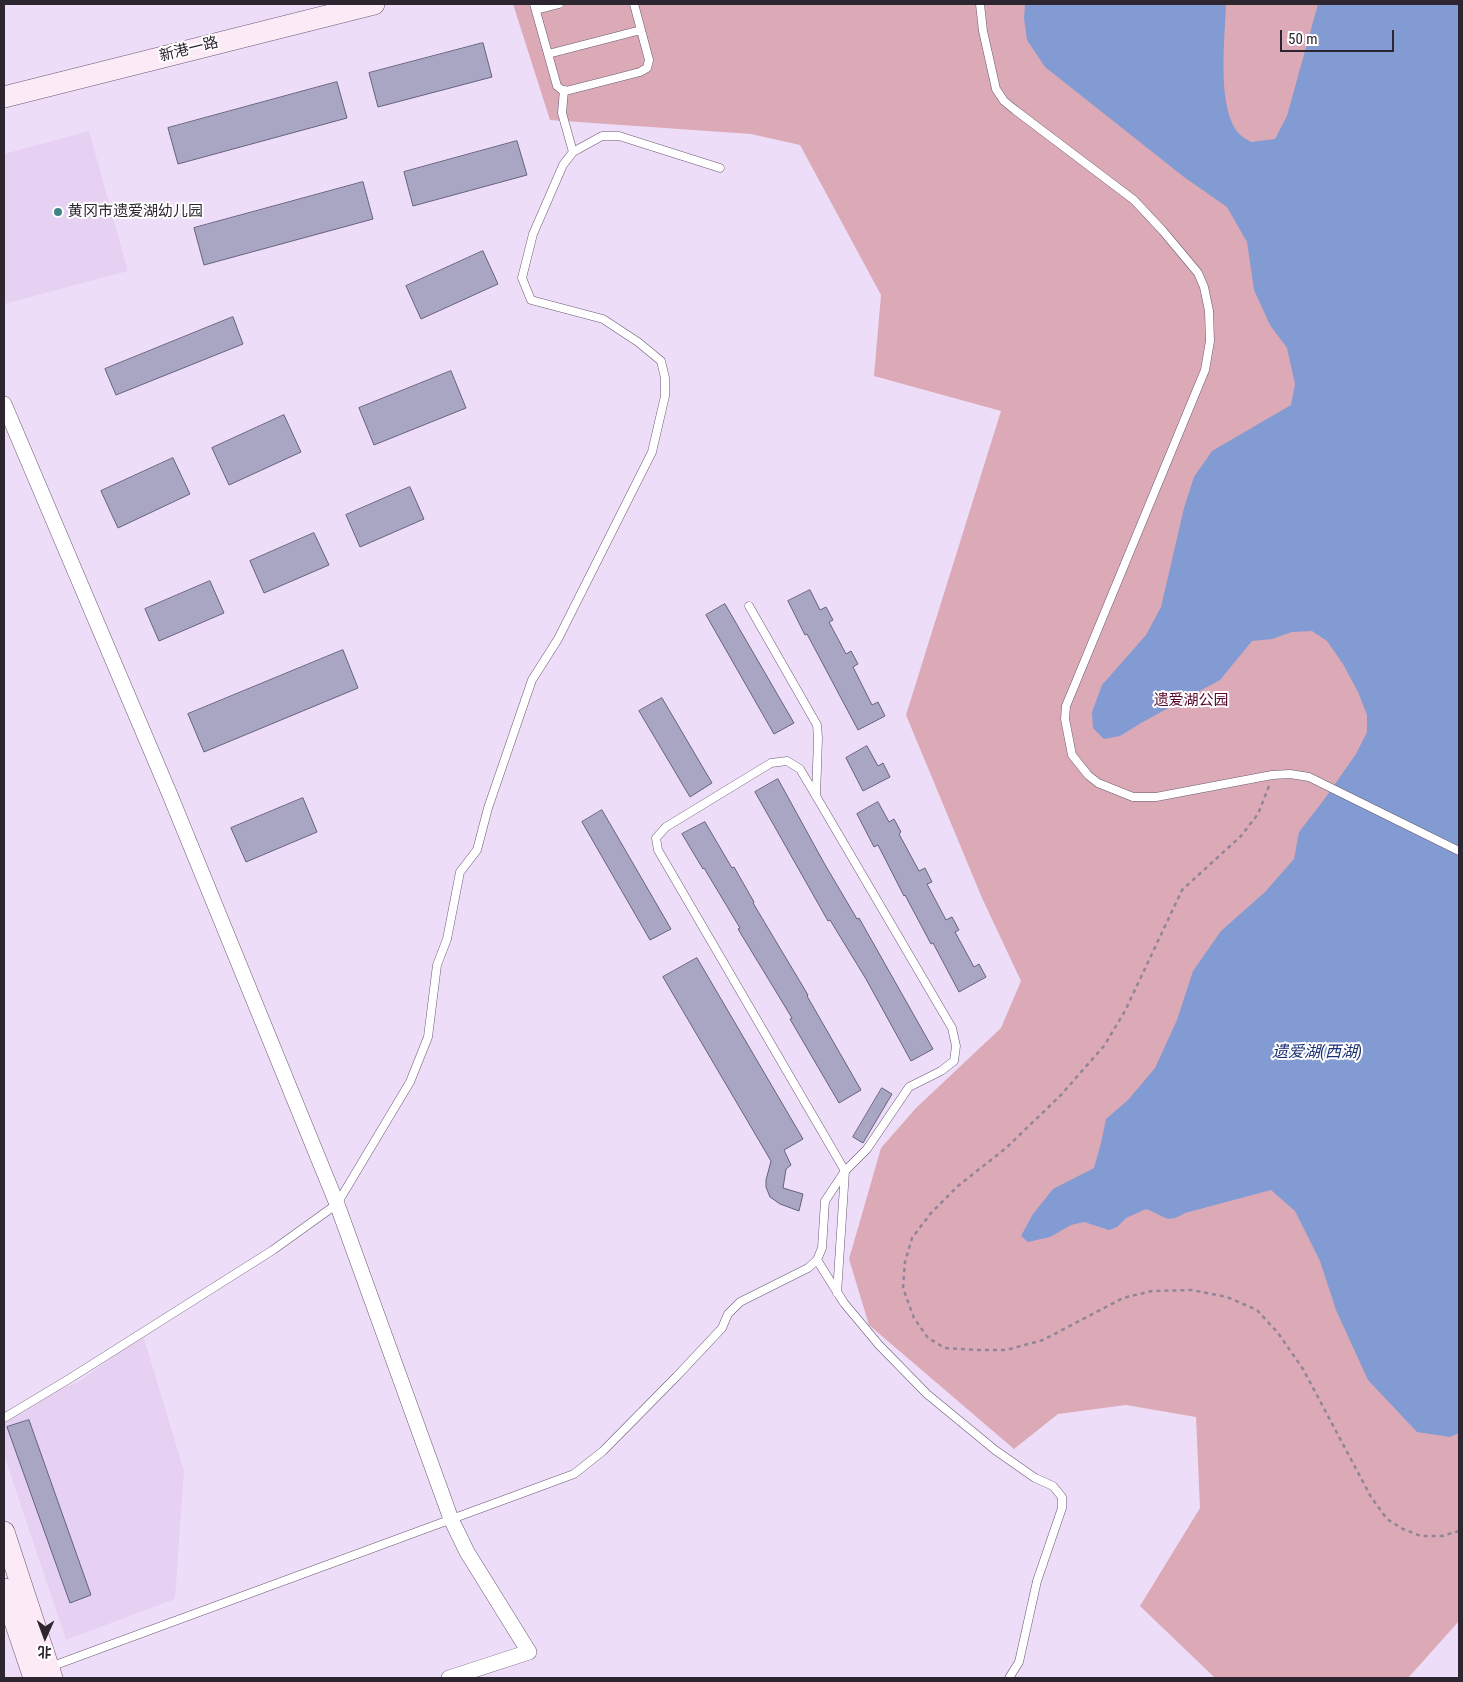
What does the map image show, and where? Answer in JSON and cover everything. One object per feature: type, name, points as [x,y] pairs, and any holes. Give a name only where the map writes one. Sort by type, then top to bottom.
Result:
[{"type":"main road","name":"新港一路","points":[[4,97],[374,4]]},
{"type":"main road","points":[[4,1532],[45,1675]]},
{"type":"main road","points":[[4,1589],[45,1675]]},
{"type":"street","points":[[4,404],[166,786],[337,1204],[451,1519],[467,1552],[529,1652],[449,1678]]},
{"type":"lane","points":[[559,4],[535,7],[557,86],[562,90],[648,68],[649,60],[634,4]]},
{"type":"lane","points":[[980,4],[982,31],[989,64],[996,89],[1004,100],[1134,200],[1198,273],[1204,287],[1209,310],[1210,341],[1205,370],[1066,706],[1064,719],[1072,755],[1088,775],[1098,783],[1133,797],[1156,797],[1272,775],[1290,774],[1309,777],[1459,850]]},
{"type":"lane","points":[[548,54],[641,30]]},
{"type":"lane","points":[[564,90],[562,113],[574,152]]},
{"type":"lane","points":[[4,1418],[264,1255],[337,1204],[410,1082],[428,1037],[437,965],[447,939],[460,872],[476,850],[488,808],[532,680],[558,639],[652,452],[665,396],[665,378],[661,360],[638,342],[603,319],[531,300],[522,278],[533,234],[562,165],[574,152],[602,136],[619,136],[720,168]]},
{"type":"lane","points":[[749,606],[817,724],[816,796]]},
{"type":"lane","points":[[45,1675],[451,1519],[574,1474],[603,1451],[669,1384],[722,1328],[728,1314],[740,1302],[808,1268],[817,1260],[822,1248],[825,1201],[845,1171],[867,1150],[909,1087],[941,1071],[954,1061],[956,1046],[952,1028],[800,769],[787,761],[771,762],[666,826],[656,838],[658,850],[845,1171],[838,1293]]},
{"type":"lane","points":[[817,1260],[838,1293],[879,1345],[927,1394],[995,1450],[1034,1478],[1053,1486],[1062,1497],[1062,1508],[1038,1581],[1019,1662],[1008,1678]]},
{"type":"path","points":[[1272,775],[1258,814],[1241,836],[1182,890],[1125,1011],[1104,1046],[1060,1096],[1006,1148],[958,1186],[930,1213],[912,1238],[905,1262],[903,1288],[914,1318],[928,1338],[945,1348],[975,1350],[1006,1350],[1043,1340],[1123,1298],[1152,1291],[1192,1290],[1227,1297],[1257,1310],[1278,1333],[1303,1369],[1371,1497],[1388,1519],[1403,1529],[1421,1536],[1442,1536],[1459,1531]]},
{"type":"shaded area","name":"黄冈市遗爱湖幼儿园","points":[[89,131],[128,271],[4,304],[4,154]]},
{"type":"shaded area","points":[[143,1335],[184,1471],[175,1599],[66,1640],[4,1455],[4,1411],[78,1382]]},
{"type":"green space","name":"遗爱湖公园","points":[[513,4],[1459,4],[1459,1621],[1408,1678],[1215,1678],[1140,1606],[1200,1508],[1196,1417],[1126,1405],[1058,1414],[1014,1449],[869,1325],[849,1259],[881,1148],[916,1108],[1001,1028],[1021,981],[982,898],[906,715],[1001,411],[874,376],[881,295],[800,145],[751,134],[550,120]]},
{"type":"water","name":"遗爱湖(西湖)","points":[[1025,4],[1226,4],[1224,86],[1226,103],[1236,130],[1251,142],[1275,139],[1287,116],[1318,4],[1459,4],[1459,1433],[1450,1437],[1417,1432],[1368,1380],[1336,1310],[1320,1261],[1295,1211],[1271,1190],[1169,1219],[1146,1209],[1126,1218],[1117,1227],[1109,1230],[1084,1222],[1071,1225],[1050,1237],[1028,1242],[1021,1236],[1033,1214],[1053,1189],[1094,1168],[1106,1119],[1128,1100],[1155,1068],[1177,1020],[1193,971],[1221,931],[1265,892],[1294,859],[1299,832],[1356,754],[1367,732],[1367,715],[1358,692],[1343,664],[1327,641],[1312,631],[1292,632],[1272,639],[1252,641],[1220,680],[1120,736],[1104,739],[1093,728],[1092,712],[1102,685],[1146,635],[1161,607],[1184,508],[1194,477],[1212,451],[1291,405],[1295,384],[1287,348],[1270,325],[1254,290],[1247,242],[1227,207],[1184,177],[1045,67],[1027,40],[1024,19]]},
{"type":"building","points":[[483,43],[492,77],[378,107],[369,73]]},
{"type":"building","points":[[337,82],[347,118],[178,164],[168,128]]},
{"type":"building","points":[[517,141],[527,175],[413,206],[404,172]]},
{"type":"building","points":[[363,182],[373,219],[204,265],[194,228]]},
{"type":"building","points":[[483,251],[498,284],[421,319],[406,286]]},
{"type":"building","points":[[233,317],[243,344],[116,395],[105,369]]},
{"type":"building","points":[[451,371],[466,408],[374,445],[359,408]]},
{"type":"building","points":[[284,415],[301,452],[229,485],[212,448]]},
{"type":"building","points":[[173,458],[190,494],[118,528],[101,491]]},
{"type":"building","points":[[410,487],[424,519],[360,547],[346,515]]},
{"type":"building","points":[[314,533],[329,565],[264,593],[250,561]]},
{"type":"building","points":[[210,581],[224,613],[159,641],[145,609]]},
{"type":"building","points":[[810,590],[820,610],[826,607],[833,620],[829,622],[846,654],[851,651],[858,664],[853,667],[872,705],[878,702],[885,716],[858,730],[788,601]]},
{"type":"building","points":[[725,604],[794,723],[774,734],[706,615]]},
{"type":"building","points":[[343,650],[358,688],[204,752],[188,714]]},
{"type":"building","points":[[662,698],[712,783],[690,797],[639,711]]},
{"type":"building","points":[[867,746],[878,766],[883,763],[890,777],[863,791],[846,758]]},
{"type":"building","points":[[778,779],[824,863],[857,919],[859,918],[933,1049],[911,1061],[866,979],[830,920],[828,921],[755,792]]},
{"type":"building","points":[[303,798],[317,832],[246,862],[231,828]]},
{"type":"building","points":[[878,802],[889,822],[894,819],[901,832],[899,834],[919,871],[925,868],[932,882],[927,884],[946,920],[952,917],[959,930],[955,932],[974,967],[979,964],[986,977],[959,992],[933,943],[931,944],[904,896],[878,845],[874,847],[857,814]]},
{"type":"building","points":[[602,810],[671,929],[650,940],[582,822]]},
{"type":"building","points":[[705,822],[732,868],[734,867],[861,1090],[839,1103],[790,1019],[792,1018],[738,929],[740,928],[682,834]]},
{"type":"building","points":[[697,958],[803,1139],[784,1150],[791,1165],[786,1169],[783,1188],[803,1194],[799,1211],[780,1204],[770,1197],[766,1187],[766,1180],[771,1161],[663,977]]},
{"type":"building","points":[[882,1088],[892,1094],[863,1143],[853,1137]]},
{"type":"building","points":[[29,1420],[91,1595],[70,1603],[7,1427]]},
{"type":"place","name":"黄冈市遗爱湖幼儿园","points":[[58,212]]}]
